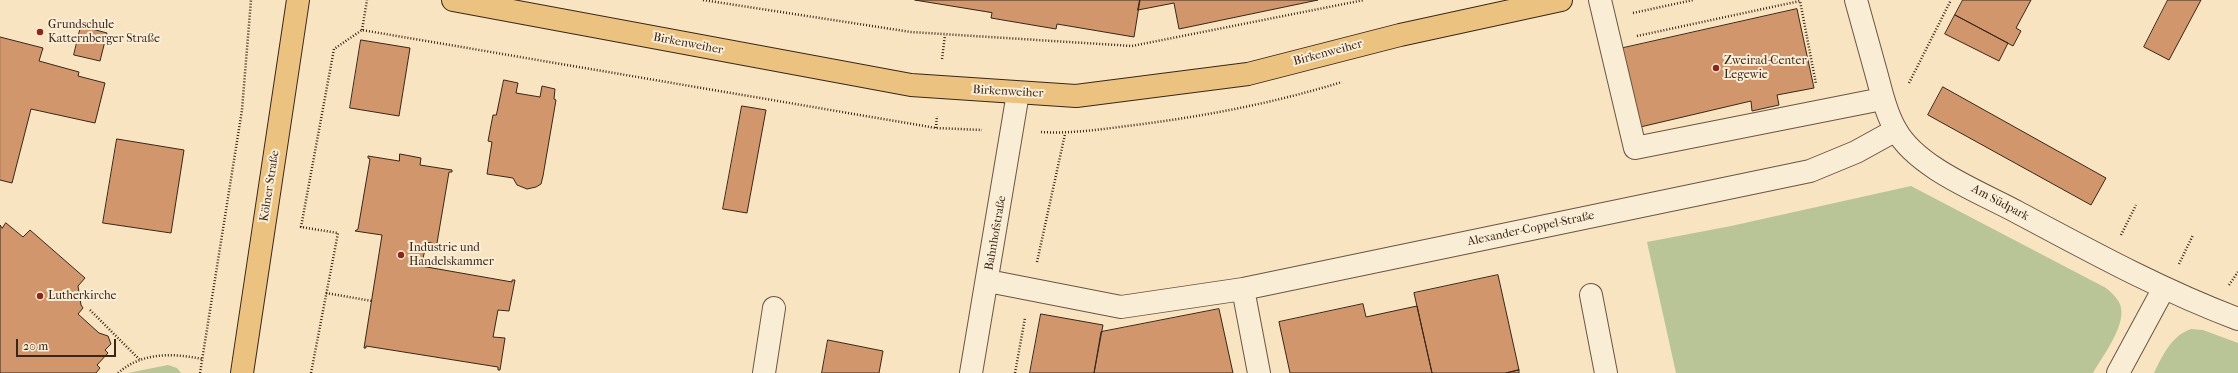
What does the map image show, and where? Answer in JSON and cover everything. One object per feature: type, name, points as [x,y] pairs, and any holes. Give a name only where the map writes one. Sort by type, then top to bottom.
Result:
[{"type":"main road","name":"Kölner Straße","points":[[242,373],[298,0]]},
{"type":"main road","name":"Birkenweiher","points":[[453,0],[911,85],[1076,96],[1248,74],[1400,34],[1561,0]]},
{"type":"street","points":[[1600,0],[1635,148],[1882,99]]},
{"type":"street","name":"Am Südpark","points":[[1856,0],[1882,99],[1896,130],[1909,147],[1926,161],[1954,179],[2108,261],[2164,288],[2238,319]]},
{"type":"street","name":"Bahnhofstraße","points":[[970,373],[988,281],[1014,131],[1018,93]]},
{"type":"street","name":"Alexander-Coppel-Straße","points":[[988,281],[1121,308],[1243,289],[1810,171],[1856,152],[1896,130]]},
{"type":"street","points":[[2118,373],[2164,288]]},
{"type":"street","points":[[1243,289],[1259,373]]},
{"type":"street","points":[[1591,295],[1606,373]]},
{"type":"street","points":[[764,373],[774,308]]},
{"type":"path","points":[[200,373],[242,110],[251,0]]},
{"type":"path","points":[[362,30],[366,0]]},
{"type":"path","points":[[703,0],[911,32],[1132,46],[1364,0]]},
{"type":"path","points":[[1882,99],[1907,87],[1951,0]]},
{"type":"path","points":[[1611,42],[1800,1],[1821,110]]},
{"type":"path","points":[[311,373],[338,233],[301,227],[334,49],[362,30],[936,128],[1066,134],[1031,290],[1015,373]]},
{"type":"path","points":[[2126,224],[2136,205]]},
{"type":"path","points":[[2183,256],[2193,236]]},
{"type":"path","points":[[2225,290],[2238,272]]},
{"type":"path","points":[[326,293],[372,301]]},
{"type":"path","points":[[90,310],[140,360]]},
{"type":"path","points":[[118,373],[127,365],[152,356],[168,355],[202,359]]},
{"type":"green space","points":[[1911,186],[2106,288],[2113,294],[2119,302],[2121,308],[2120,324],[2112,342],[2093,373],[1676,373],[1647,242],[1731,226]]},
{"type":"green space","points":[[2191,329],[2203,330],[2238,343],[2238,373],[2154,373],[2164,353],[2173,341],[2184,332]]},
{"type":"green space","points":[[168,365],[177,368],[181,373],[128,373]]},
{"type":"building","points":[[915,0],[1140,0],[1134,37],[1057,24],[1056,29],[991,18],[992,13]]},
{"type":"building","points":[[1140,0],[1318,0],[1179,29],[1174,3],[1138,10]]},
{"type":"building","points":[[1963,0],[2031,0],[2016,28],[2021,31],[2013,46],[1955,15]]},
{"type":"building","points":[[2168,0],[2201,0],[2169,60],[2144,47]]},
{"type":"building","name":"Zweirad-Center Legewie","points":[[1797,9],[1814,88],[1777,95],[1779,105],[1752,111],[1751,101],[1636,128],[1619,49]]},
{"type":"building","points":[[1955,15],[2008,43],[1999,61],[1945,34]]},
{"type":"building","points":[[81,26],[107,33],[100,61],[74,55]]},
{"type":"building","points":[[0,37],[43,48],[39,61],[79,72],[78,76],[105,83],[95,123],[31,109],[12,183],[0,180]]},
{"type":"building","points":[[361,40],[410,48],[399,116],[350,108]]},
{"type":"building","points":[[504,80],[518,83],[516,93],[540,97],[542,86],[555,89],[554,99],[556,100],[543,176],[541,184],[536,187],[527,189],[517,185],[513,178],[487,174],[492,142],[488,141],[493,115],[496,115]]},
{"type":"building","points":[[1943,87],[2106,178],[2091,205],[1928,115]]},
{"type":"building","points":[[742,106],[766,110],[747,213],[723,209]]},
{"type":"building","points":[[117,139],[184,150],[171,233],[103,223]]},
{"type":"building","name":"Industrie und Handelskammer","points":[[400,154],[421,158],[420,165],[452,170],[452,172],[449,172],[437,243],[440,245],[427,242],[421,266],[512,282],[512,280],[515,280],[509,311],[498,310],[493,337],[505,338],[500,370],[498,370],[498,367],[366,346],[366,348],[364,348],[382,235],[355,231],[358,229],[370,159],[368,156],[399,161]]},
{"type":"building","name":"Lutherkirche","points":[[6,223],[23,237],[30,230],[85,278],[78,286],[81,305],[83,308],[78,314],[99,333],[108,336],[111,344],[105,350],[108,353],[97,365],[100,368],[96,373],[0,373],[0,225],[2,228]]},
{"type":"building","points":[[1498,275],[1519,370],[1506,373],[1432,373],[1414,293]]},
{"type":"building","points":[[1363,304],[1366,317],[1417,306],[1432,373],[1290,373],[1279,322]]},
{"type":"building","points":[[1219,309],[1233,373],[1094,373],[1101,332]]},
{"type":"building","points":[[1041,314],[1103,325],[1094,373],[1030,373]]},
{"type":"building","points":[[828,340],[883,351],[879,373],[822,373]]},
{"type":"building","points":[[1519,370],[1519,373],[1506,373]]},
{"type":"place","name":"Grundschule Katternberger Straße","points":[[40,32]]},
{"type":"place","name":"Zweirad-Center Legewie","points":[[1716,68]]},
{"type":"place","name":"Industrie und Handelskammer","points":[[401,255]]},
{"type":"place","name":"Lutherkirche","points":[[40,296]]}]
